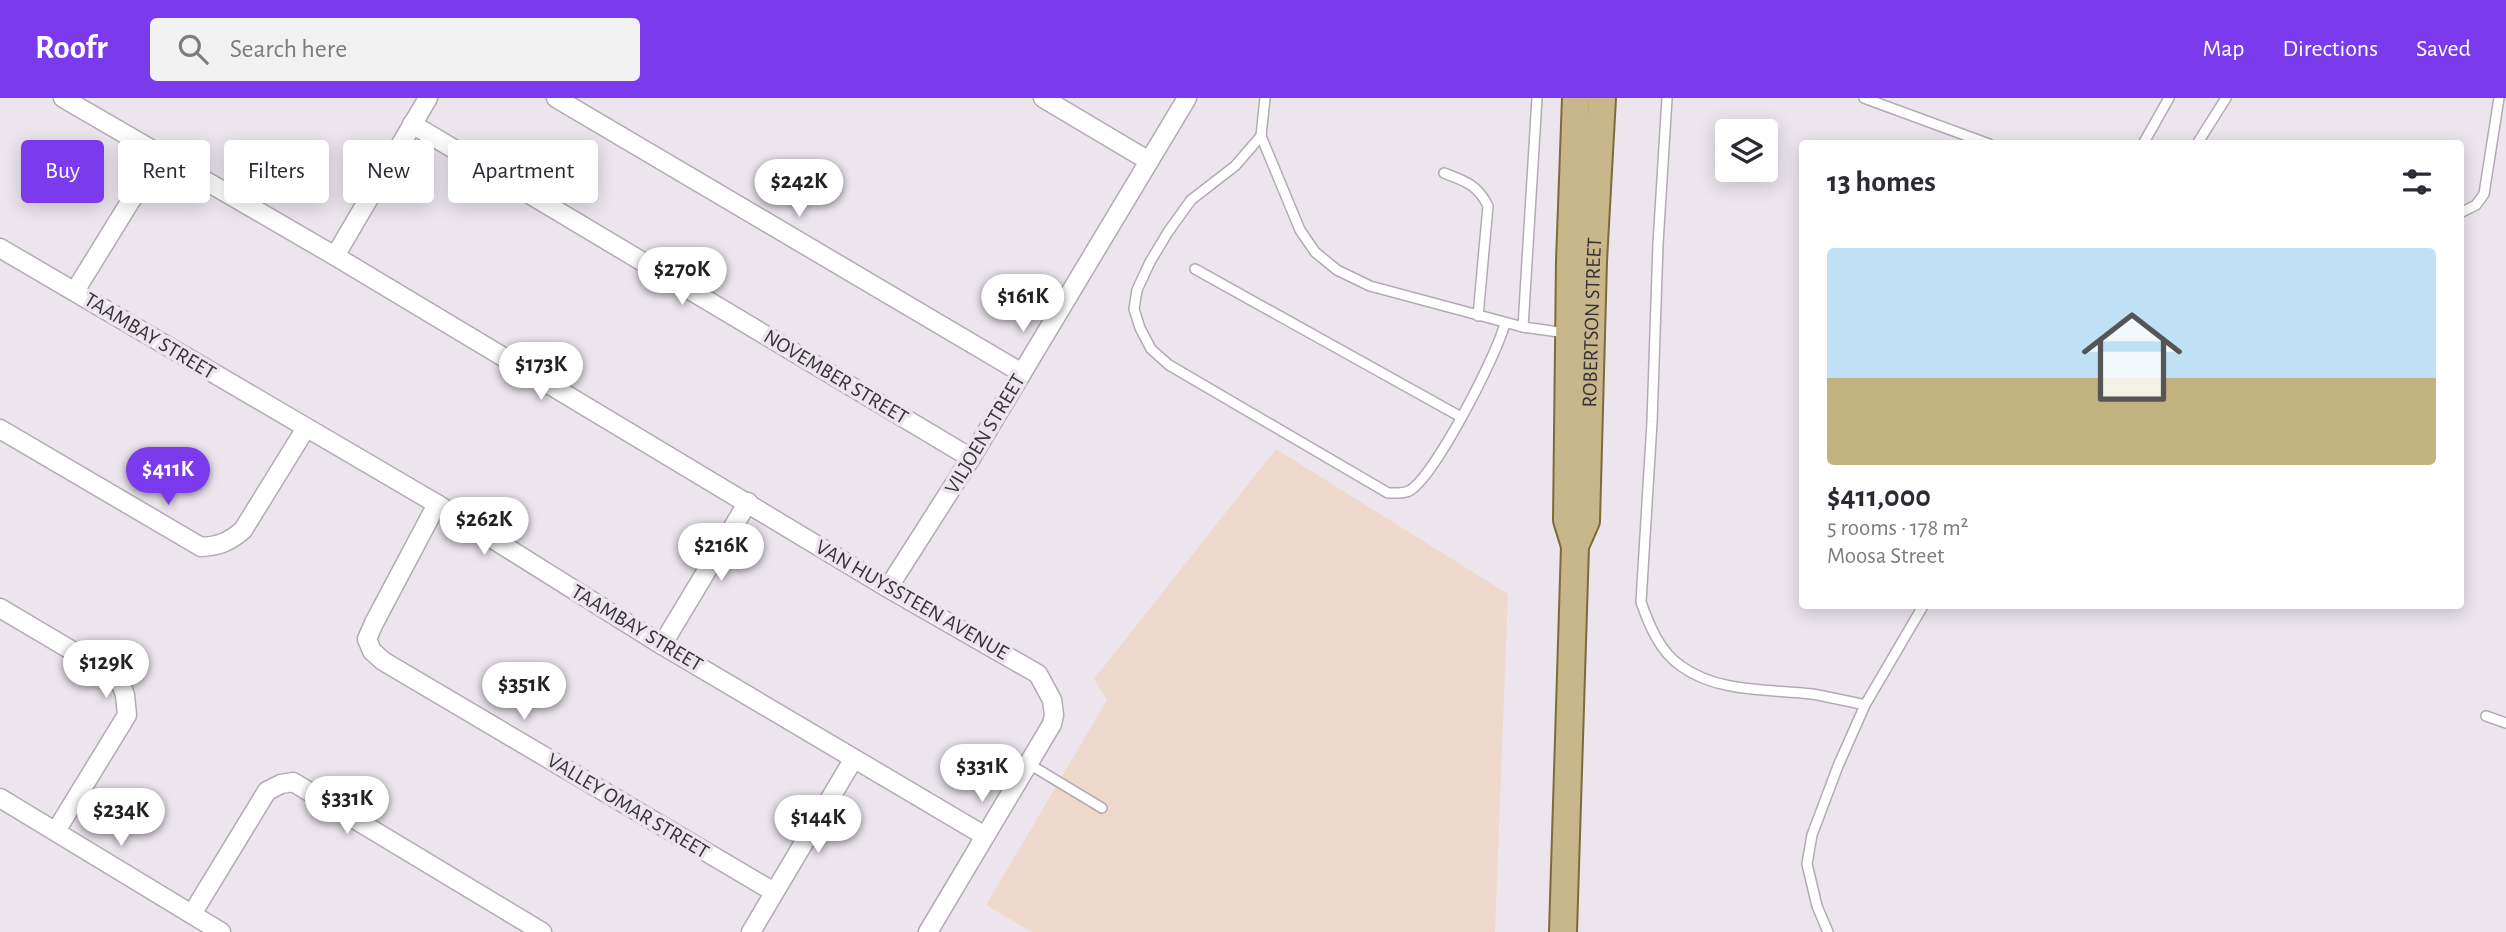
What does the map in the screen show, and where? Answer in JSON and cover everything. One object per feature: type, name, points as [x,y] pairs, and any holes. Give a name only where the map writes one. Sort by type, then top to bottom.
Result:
[{"type":"main road","name":"ROBERTSON STREET","points":[[1576,98],[1581,334]]},
{"type":"main road","name":"ROBERTSON STREET","points":[[1563,932],[1575,546],[1567,520],[1581,334],[1593,261],[1602,98]]},
{"type":"street","name":"VAN HUYSSTEEN AVENUE","points":[[63,98],[134,140]]},
{"type":"street","points":[[335,256],[428,98]]},
{"type":"street","points":[[556,98],[1021,373]]},
{"type":"street","points":[[1043,98],[1149,161]]},
{"type":"street","name":"VILJOEN STREET","points":[[888,588],[971,458],[1187,98]]},
{"type":"street","name":"NOVEMBER STREET","points":[[412,124],[971,458]]},
{"type":"street","name":"VAN HUYSSTEEN AVENUE","points":[[210,184],[335,256],[888,588],[1038,674],[1052,699],[1054,715],[1052,724],[1029,764]]},
{"type":"street","points":[[75,291],[129,203]]},
{"type":"street","name":"TAAMBAY STREET","points":[[0,248],[437,504],[662,645],[985,836]]},
{"type":"street","points":[[0,429],[201,547],[218,547],[243,530],[306,428]]},
{"type":"street","points":[[662,645],[748,502]]},
{"type":"street","name":"VALLEY OMAR STREET","points":[[437,504],[374,622],[367,639],[372,651],[383,661],[774,892]]},
{"type":"street","points":[[0,608],[103,669],[121,684],[125,695],[127,715],[56,831]]},
{"type":"street","points":[[751,932],[853,760]]},
{"type":"street","points":[[928,932],[1029,764]]},
{"type":"street","points":[[192,914],[267,791],[293,782],[542,932]]},
{"type":"street","points":[[0,798],[221,932]]},
{"type":"lane","points":[[1265,98],[1261,136],[1290,209],[1315,252],[1337,270],[1370,286],[1478,316],[1523,327],[1581,334]]},
{"type":"lane","points":[[1523,327],[1537,98]]},
{"type":"lane","points":[[1667,98],[1642,602],[1649,625],[1680,666],[1717,684],[1813,695],[1865,705]]},
{"type":"lane","points":[[1864,98],[1978,140]]},
{"type":"lane","points":[[2145,140],[2169,98]]},
{"type":"lane","points":[[2200,140],[2226,98]]},
{"type":"lane","points":[[2464,211],[2476,205],[2484,194],[2499,98]]},
{"type":"lane","points":[[1261,136],[1235,166],[1191,200],[1168,232],[1137,290],[1135,309],[1140,328],[1151,349],[1169,365],[1388,493],[1408,491],[1418,484],[1431,468],[1494,356],[1505,323]]},
{"type":"lane","points":[[1444,173],[1471,184],[1482,194],[1488,206],[1478,316]]},
{"type":"lane","points":[[1195,269],[1461,416]]},
{"type":"lane","points":[[1828,932],[1817,906],[1807,864],[1812,835],[1865,705],[1921,609]]},
{"type":"lane","points":[[2486,716],[2506,723]]},
{"type":"lane","points":[[1029,764],[1102,808]]},
{"type":"shaded area","points":[[1276,449],[1508,594],[1495,932],[1032,932],[986,905],[1107,700],[1094,679]]}]
